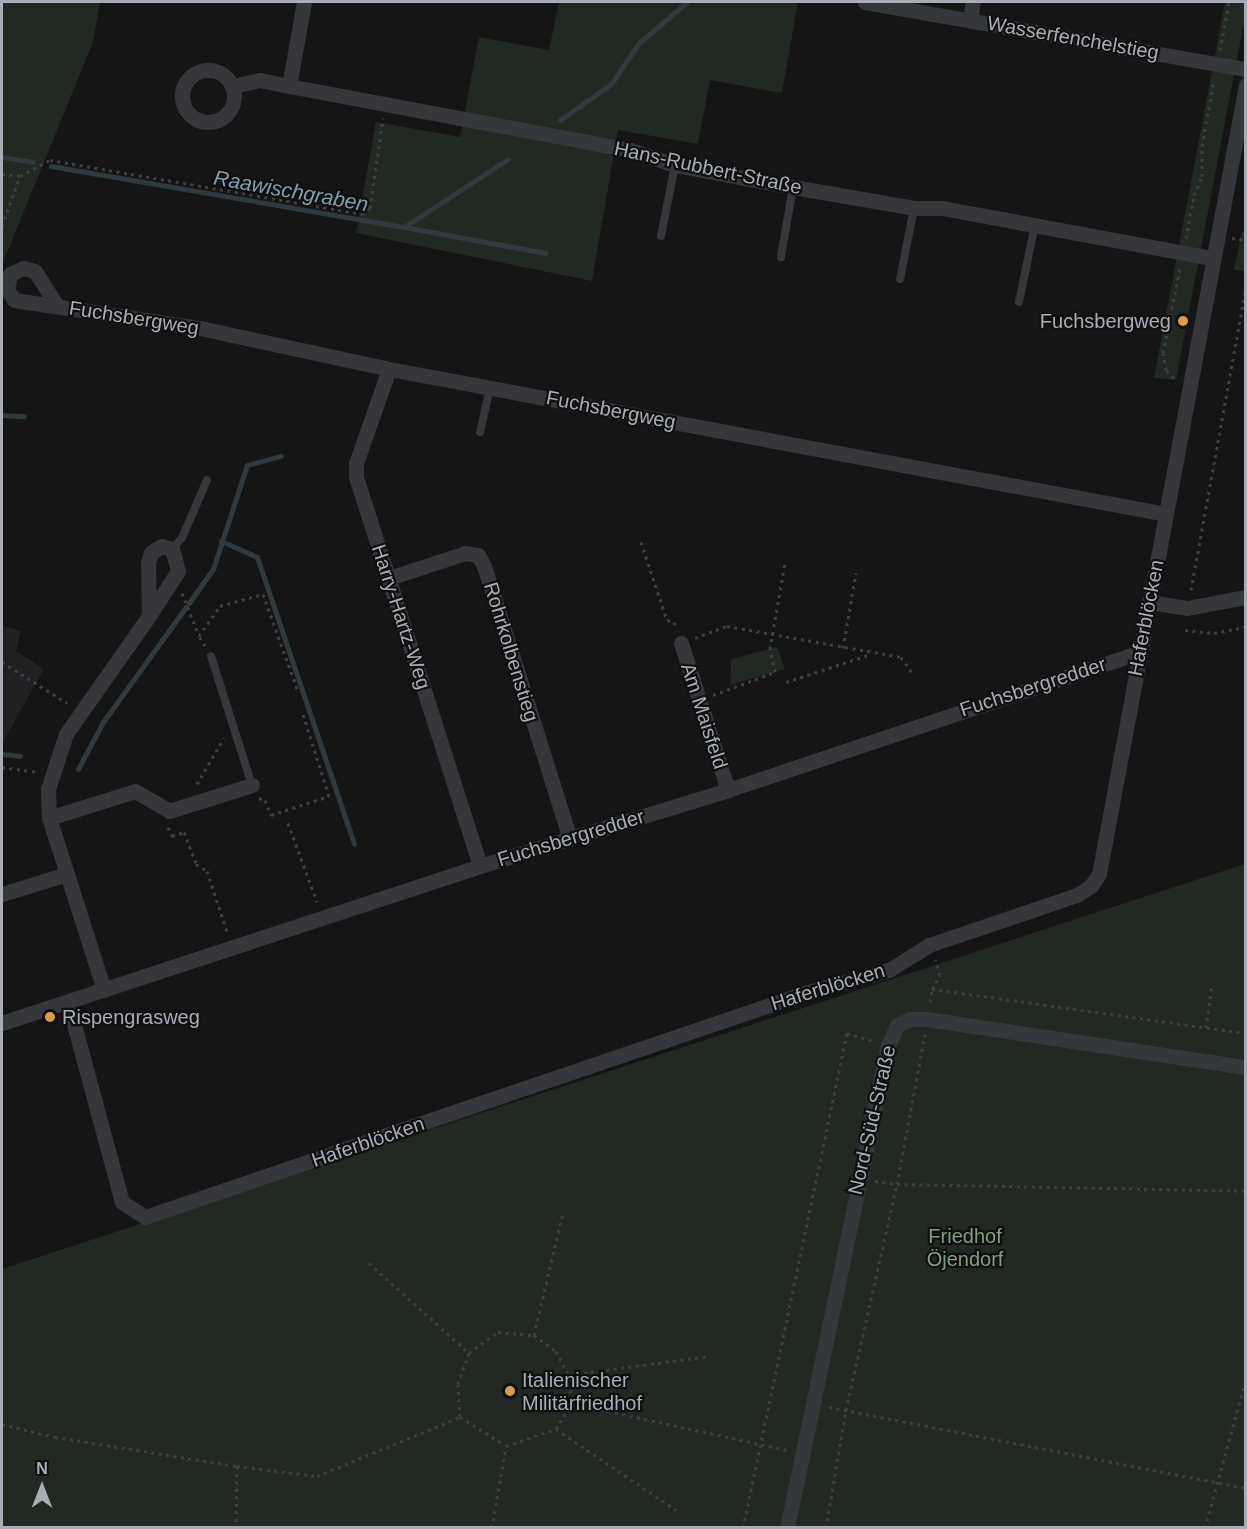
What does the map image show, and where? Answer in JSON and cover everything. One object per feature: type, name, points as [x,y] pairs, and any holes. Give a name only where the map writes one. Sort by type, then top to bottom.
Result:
[{"type":"street","points":[[289,86],[304,2]]},
{"type":"street","name":"Wasserfenchelstieg","points":[[865,2],[1245,69]]},
{"type":"street","points":[[970,20],[973,2]]},
{"type":"street","name":"Hans-Rubbert-Straße","points":[[232,86],[260,80],[631,150],[675,165],[914,208],[942,208],[1213,258]]},
{"type":"street","name":"Haferblöcken","points":[[68,1002],[122,1202],[145,1217],[808,992],[889,970],[929,945],[1077,895],[1091,886],[1099,874],[1245,85]]},
{"type":"street","name":"Fuchsbergweg","points":[[57,306],[200,328],[389,369],[1166,514]]},
{"type":"street","name":"Harry-Hartz-Weg","points":[[389,369],[356,463],[356,477],[480,866]]},
{"type":"street","points":[[104,990],[49,818],[47,803],[51,774],[66,734],[149,616],[178,571],[171,549],[161,546],[151,553],[148,561],[149,616]]},
{"type":"street","name":"Rohrkolbenstieg","points":[[389,578],[465,553],[478,555],[484,566],[570,839]]},
{"type":"street","points":[[1149,602],[1187,608],[1245,597]]},
{"type":"street","name":"Am Maisfeld","points":[[681,643],[728,790]]},
{"type":"street","name":"Fuchsbergredder","points":[[2,1023],[480,866],[728,790],[1140,652]]},
{"type":"street","points":[[49,818],[135,791],[169,811],[252,785]]},
{"type":"street","points":[[2,894],[67,874]]},
{"type":"street","name":"Nord-Süd-Straße","points":[[787,1527],[804,1454],[859,1178],[892,1031],[903,1021],[927,1019],[1245,1067]]},
{"type":"lane","points":[[661,236],[675,165]]},
{"type":"lane","points":[[781,257],[794,187]]},
{"type":"lane","points":[[900,279],[914,208]]},
{"type":"lane","points":[[1019,302],[1035,225]]},
{"type":"lane","points":[[480,432],[490,388]]},
{"type":"lane","points":[[171,549],[182,538],[207,480]]},
{"type":"lane","points":[[211,656],[252,785]]},
{"type":"path","points":[[1188,392],[1166,370],[1162,353],[1194,195],[1202,176],[1202,146],[1229,2]]},
{"type":"path","points":[[2,174],[20,176],[50,160],[362,214],[370,208],[385,105]]},
{"type":"path","points":[[2,226],[20,176]]},
{"type":"path","points":[[1187,608],[1245,288]]},
{"type":"path","points":[[641,543],[667,620],[674,622],[681,643],[727,626],[902,657],[913,674]]},
{"type":"path","points":[[699,700],[770,677],[775,672],[770,649],[785,562]]},
{"type":"path","points":[[178,571],[185,578],[182,591],[200,636],[211,656]]},
{"type":"path","points":[[843,648],[856,573]]},
{"type":"path","points":[[200,636],[220,606],[263,594],[298,691]]},
{"type":"path","points":[[1185,630],[1214,633],[1245,627]]},
{"type":"path","points":[[786,682],[872,653]]},
{"type":"path","points":[[2,662],[81,712]]},
{"type":"path","points":[[252,785],[271,815],[329,796],[303,714]]},
{"type":"path","points":[[188,805],[230,727],[235,726]]},
{"type":"path","points":[[2,767],[51,774]]},
{"type":"path","points":[[160,806],[161,817],[172,836],[184,832],[196,864],[207,871],[233,948]]},
{"type":"path","points":[[288,823],[322,918]]},
{"type":"path","points":[[826,1527],[846,1410],[897,1185],[932,989],[940,975],[929,945]]},
{"type":"path","points":[[1206,1028],[1212,984]]},
{"type":"path","points":[[932,989],[1245,1033]]},
{"type":"path","points":[[743,1527],[847,1033],[888,1046]]},
{"type":"path","points":[[859,1178],[897,1185],[1245,1191]]},
{"type":"path","points":[[534,1335],[563,1212]]},
{"type":"path","points":[[369,1263],[469,1353]]},
{"type":"path","points":[[460,1417],[458,1384],[469,1353],[498,1332],[534,1335],[556,1351],[569,1375],[571,1403],[556,1429],[506,1446]]},
{"type":"path","points":[[569,1375],[708,1356]]},
{"type":"path","points":[[1205,1527],[1245,1379]]},
{"type":"path","points":[[571,1403],[804,1454]]},
{"type":"path","points":[[813,1403],[1217,1480],[1245,1488]]},
{"type":"path","points":[[460,1417],[506,1446]]},
{"type":"path","points":[[2,1424],[55,1437],[237,1466],[317,1476],[460,1417]]},
{"type":"path","points":[[556,1429],[676,1510]]},
{"type":"path","points":[[492,1527],[506,1446]]},
{"type":"path","points":[[236,1527],[237,1466]]},
{"type":"shaded area","points":[[2,626],[21,631],[16,651],[44,669],[2,744]]},
{"type":"green space","points":[[2,2],[100,2],[93,42],[2,265]]},
{"type":"green space","points":[[559,2],[798,2],[782,93],[710,80],[698,144],[618,130],[592,281],[356,233],[376,122],[460,137],[479,37],[549,50]]},
{"type":"green space","points":[[1225,2],[1245,2],[1245,17],[1176,380],[1154,378]]},
{"type":"green space","points":[[1242,231],[1245,232],[1245,271],[1234,270]]},
{"type":"green space","points":[[777,647],[785,669],[730,685],[731,659]]},
{"type":"green space","name":"Friedhof Öjendorf","points":[[1245,864],[1245,1527],[2,1527],[2,1269]]},
{"type":"waterway","name":"Raawischgraben","points":[[560,120],[611,84],[639,43],[687,2]]},
{"type":"waterway","name":"Raawischgraben","points":[[2,157],[33,162]]},
{"type":"waterway","name":"Raawischgraben","points":[[51,166],[404,227],[508,159]]},
{"type":"waterway","points":[[404,227],[546,253]]},
{"type":"waterway","points":[[2,415],[24,416]]},
{"type":"waterway","points":[[189,603],[213,569],[247,465],[281,456]]},
{"type":"waterway","points":[[221,541],[257,557],[354,844]]},
{"type":"waterway","points":[[78,769],[103,722],[186,607]]},
{"type":"waterway","points":[[2,754],[20,756]]},
{"type":"place","name":"Fuchsbergweg","points":[[1183,321]]},
{"type":"place","name":"Rispengrasweg","points":[[50,1017]]},
{"type":"place","name":"Italienischer Militärfriedhof","points":[[510,1391]]}]
